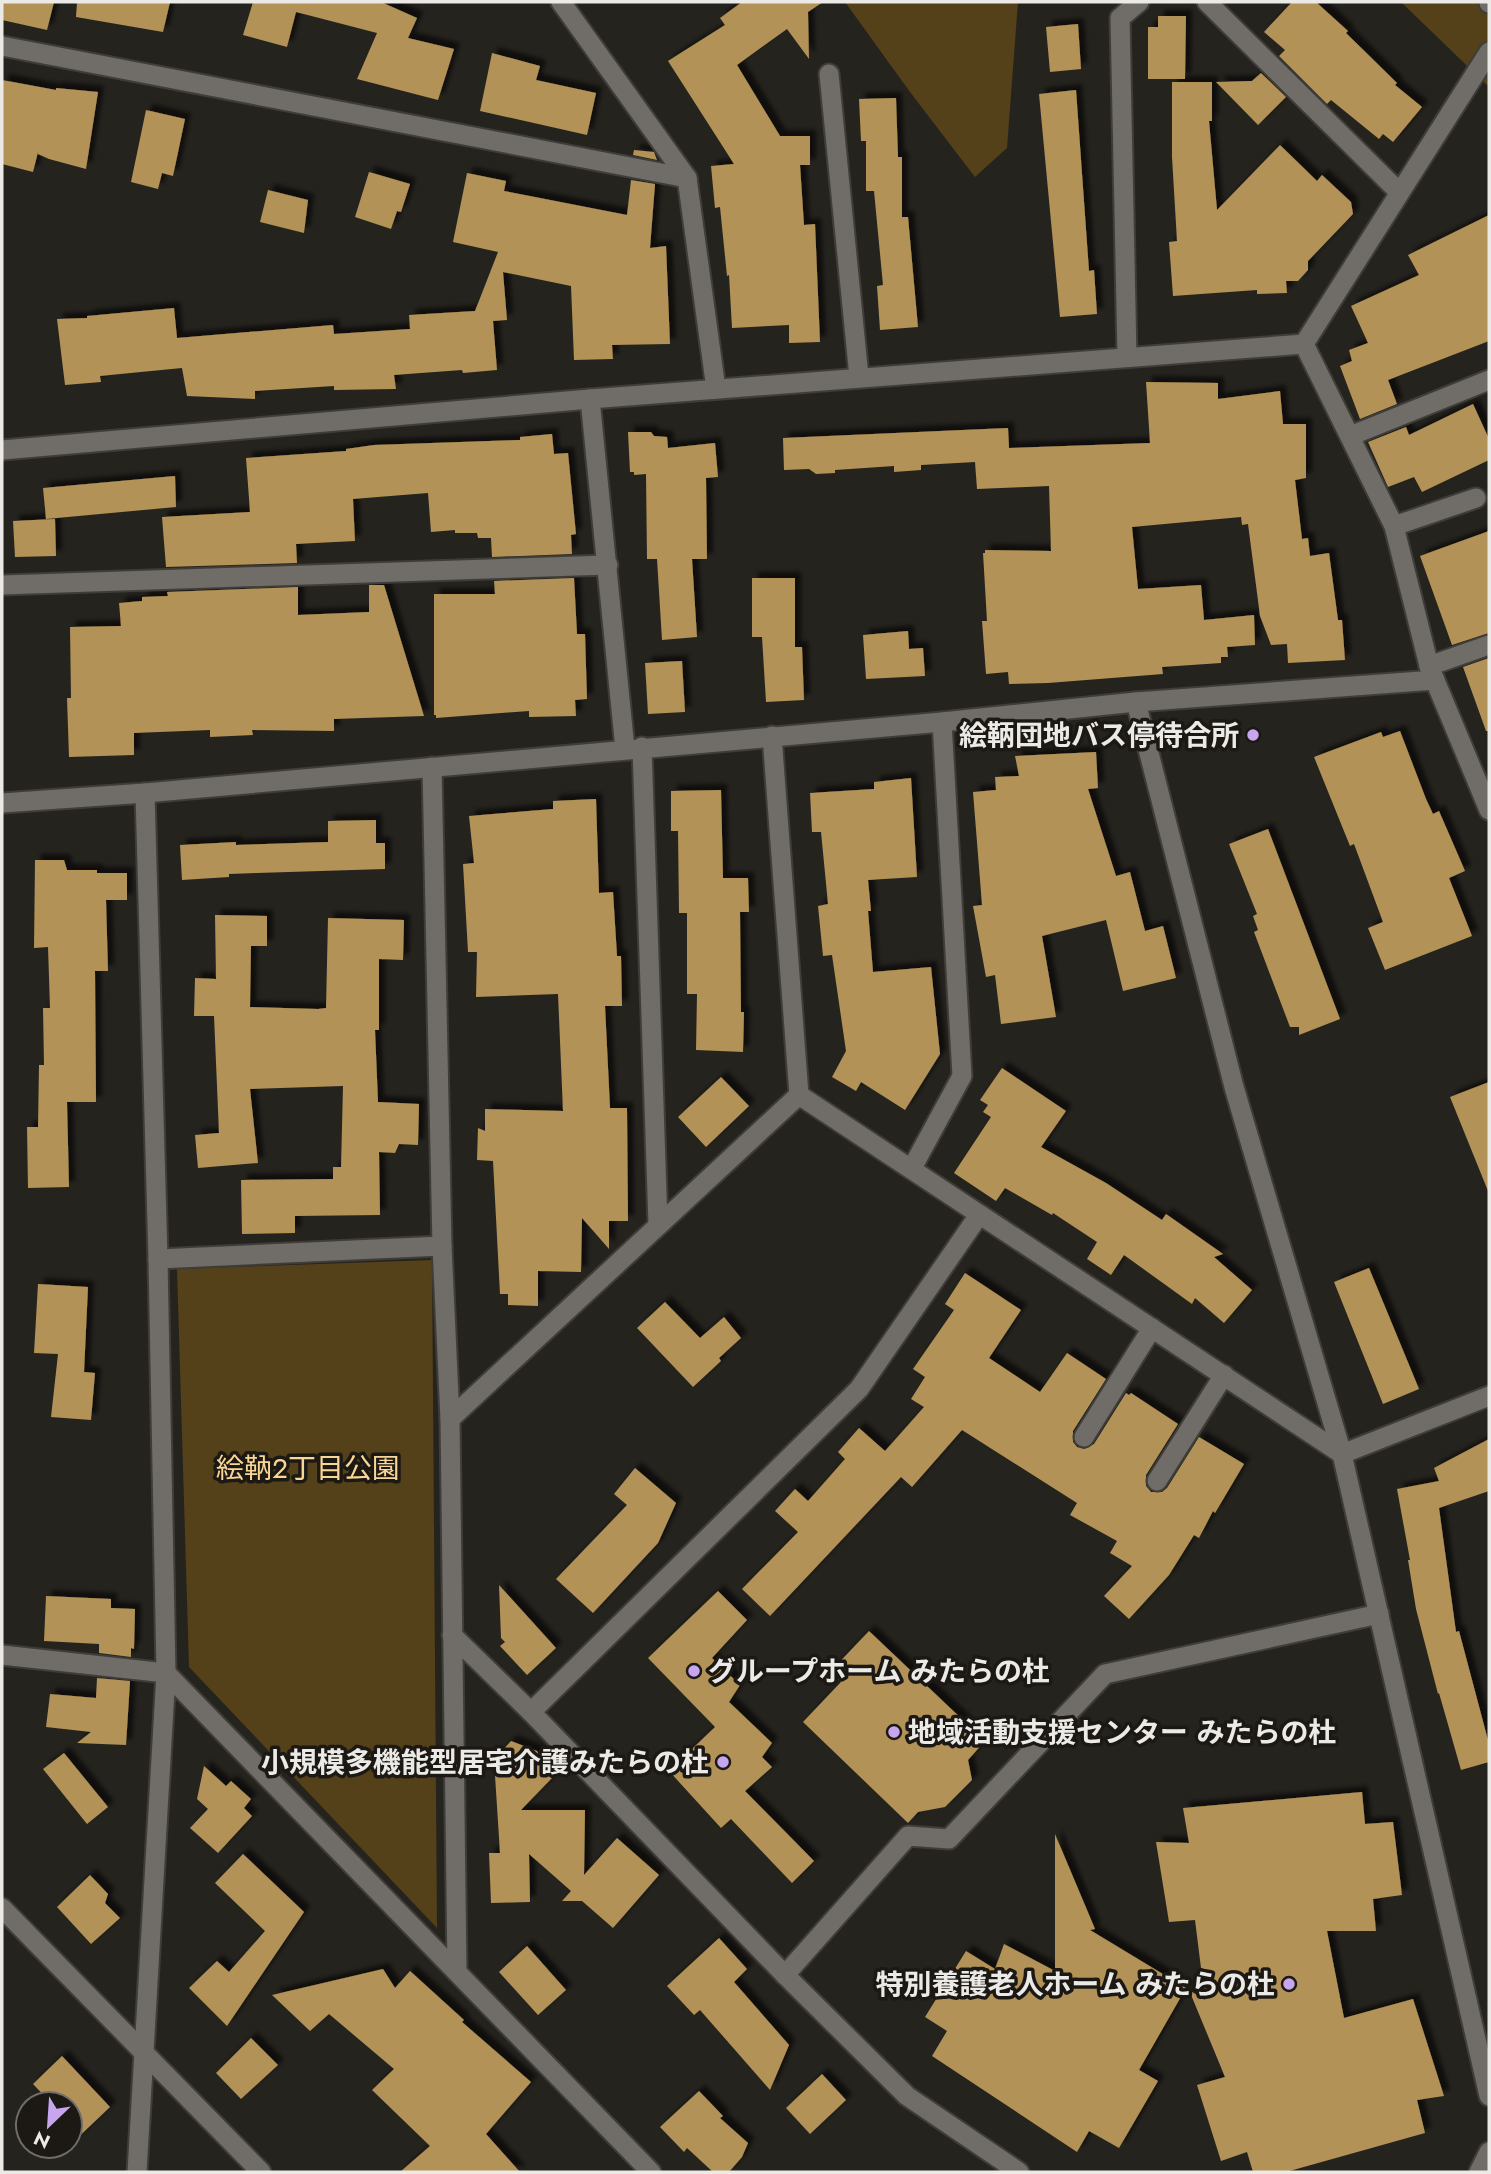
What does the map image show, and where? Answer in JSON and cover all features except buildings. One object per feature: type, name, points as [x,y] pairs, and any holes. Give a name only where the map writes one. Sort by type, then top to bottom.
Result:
[{"type":"street","points":[[561,2],[687,178],[716,389]]},
{"type":"street","points":[[1127,356],[1121,18],[1139,2]]},
{"type":"street","points":[[1208,2],[1399,192]]},
{"type":"street","points":[[2,46],[687,178]]},
{"type":"street","points":[[1304,344],[1489,52]]},
{"type":"street","points":[[829,74],[859,377]]},
{"type":"street","points":[[2,450],[859,377],[1304,344]]},
{"type":"street","points":[[1304,344],[1394,526],[1432,673],[1489,810]]},
{"type":"street","points":[[1350,436],[1489,380]]},
{"type":"street","points":[[590,399],[608,565],[634,748],[658,1224]]},
{"type":"street","points":[[1394,526],[1476,498]]},
{"type":"street","points":[[2,585],[608,565]]},
{"type":"street","points":[[2,803],[145,793],[942,722],[1432,673],[1489,645]]},
{"type":"street","points":[[1136,702],[1234,1087],[1342,1454],[1489,2096]]},
{"type":"street","points":[[912,1168],[962,1076],[942,722]]},
{"type":"street","points":[[772,736],[799,1094]]},
{"type":"street","points":[[432,767],[443,1246],[450,1419],[457,1972]]},
{"type":"street","points":[[137,2172],[166,1673],[145,793]]},
{"type":"street","points":[[799,1094],[1342,1454]]},
{"type":"street","points":[[450,1419],[799,1094]]},
{"type":"street","points":[[531,1712],[859,1389],[979,1215]]},
{"type":"street","points":[[158,1259],[443,1246]]},
{"type":"street","points":[[1084,1437],[1152,1328]]},
{"type":"street","points":[[1157,1481],[1224,1375]]},
{"type":"street","points":[[1342,1454],[1489,1396]]},
{"type":"street","points":[[785,1975],[908,1836],[948,1839],[1105,1674],[1379,1614]]},
{"type":"street","points":[[452,1635],[531,1712],[785,1975],[907,2096],[1019,2172]]},
{"type":"street","points":[[2,1655],[166,1673],[651,2172]]},
{"type":"street","points":[[2,1908],[261,2172]]},
{"type":"street","points":[[1479,2172],[1489,2151]]},
{"type":"green space","points":[[845,2],[1018,2],[1007,148],[975,177]]},
{"type":"green space","points":[[1401,2],[1489,2],[1489,87]]},
{"type":"green space","name":"絵靹2丁目公園","points":[[432,1260],[437,1928],[189,1667],[177,1269]]},
{"type":"place","name":"絵鞆団地バス停待合所","points":[[1253,735]]},
{"type":"place","name":"グループホーム みたらの杜","points":[[694,1671]]},
{"type":"place","name":"地域活動支援センター みたらの杜","points":[[894,1732]]},
{"type":"place","name":"小規模多機能型居宅介護みたらの杜","points":[[723,1762]]},
{"type":"place","name":"特別養護老人ホーム みたらの杜","points":[[1289,1984]]}]
